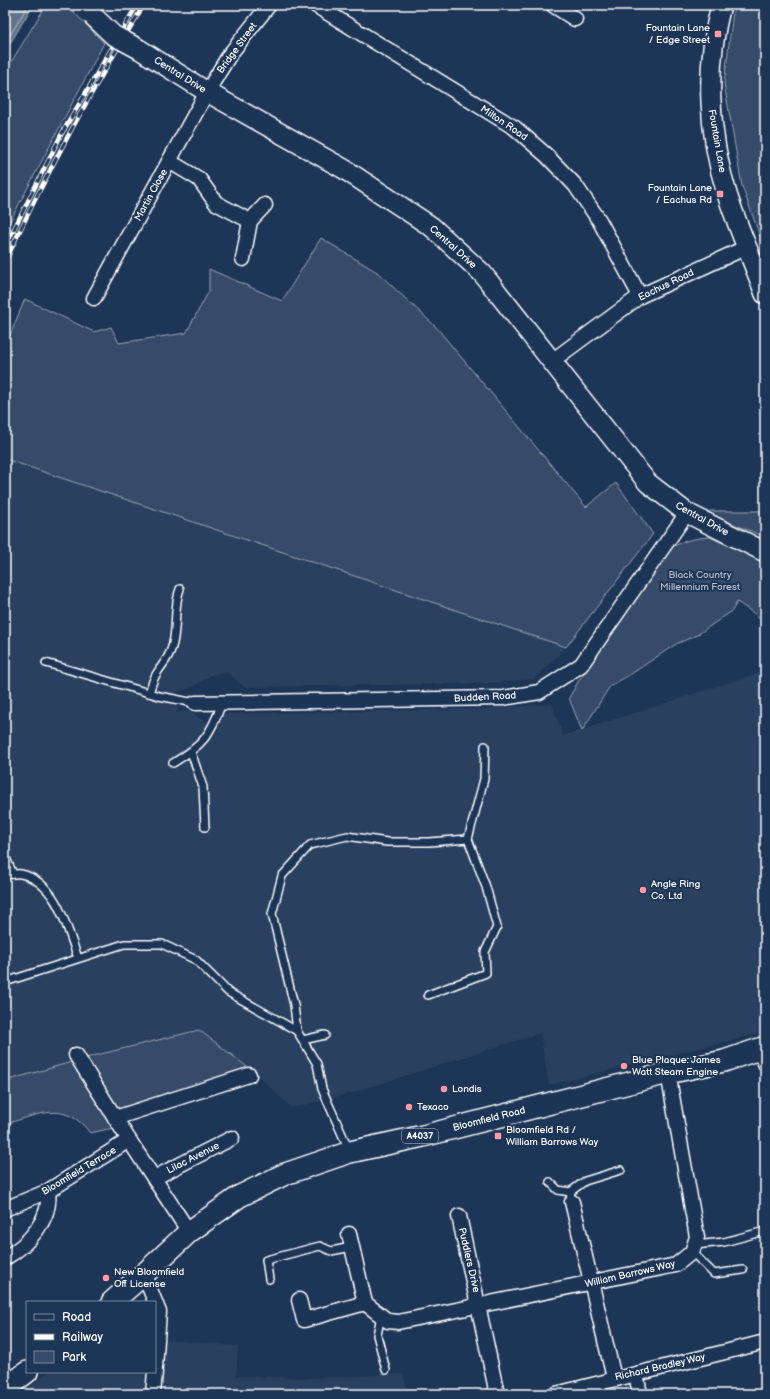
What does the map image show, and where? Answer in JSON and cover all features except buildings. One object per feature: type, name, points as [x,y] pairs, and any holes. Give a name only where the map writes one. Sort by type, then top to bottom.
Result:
[{"type":"main road","name":"Bloomfield Road","points":[[113,1301],[189,1232],[240,1196],[265,1183],[350,1152],[430,1134],[668,1073],[763,1052]]},
{"type":"main road","points":[[5,1389],[26,1373]]},
{"type":"street","name":"Bridge Street","points":[[207,92],[230,54],[269,5]]},
{"type":"street","name":"Milton Road","points":[[315,5],[515,128],[546,155],[575,185],[599,220],[640,296]]},
{"type":"street","points":[[552,5],[575,19]]},
{"type":"street","name":"Fountain Lane","points":[[722,5],[714,43],[709,90],[715,138],[727,193],[746,247],[765,294]]},
{"type":"street","name":"Central Drive","points":[[88,10],[113,35],[139,49],[207,92],[344,169],[432,227],[482,273],[648,483],[687,513],[765,552]]},
{"type":"street","name":"Martin Close","points":[[94,298],[207,92]]},
{"type":"street","points":[[170,161],[199,179],[216,203],[250,221]]},
{"type":"street","points":[[243,259],[250,221],[265,205]]},
{"type":"street","name":"Eachus Road","points":[[552,361],[640,296],[746,247]]},
{"type":"street","name":"Budden Road","points":[[195,703],[503,698],[539,692],[581,665],[687,513]]},
{"type":"street","points":[[76,1054],[115,1118],[189,1232]]},
{"type":"street","points":[[668,1073],[697,1237],[693,1249]]},
{"type":"street","points":[[115,1118],[249,1075]]},
{"type":"street","name":"Lilac Avenue","points":[[154,1178],[232,1138]]},
{"type":"street","name":"Bloomfield Terrace","points":[[5,1209],[48,1192],[129,1140]]},
{"type":"street","points":[[5,1258],[30,1240],[43,1219],[49,1201],[48,1192]]},
{"type":"street","points":[[571,1197],[614,1378]]},
{"type":"street","name":"Puddlers Drive","points":[[459,1216],[479,1305]]},
{"type":"street","points":[[351,1240],[365,1303],[381,1316]]},
{"type":"street","name":"William Barrows Way","points":[[381,1316],[388,1321],[398,1322],[591,1284],[676,1265],[693,1249]]},
{"type":"street","points":[[144,1274],[155,1301]]},
{"type":"street","points":[[299,1300],[304,1320],[365,1303]]},
{"type":"street","points":[[156,1304],[159,1312],[156,1354]]},
{"type":"street","points":[[479,1305],[497,1394]]},
{"type":"street","name":"Richard Bradley Way","points":[[556,1394],[614,1378],[636,1374],[765,1342]]},
{"type":"street","points":[[153,1394],[155,1373]]},
{"type":"street","points":[[636,1374],[640,1394]]},
{"type":"lane","points":[[149,694],[156,674],[166,662],[172,646],[176,626],[176,602],[180,589]]},
{"type":"lane","points":[[46,663],[149,694],[195,703]]},
{"type":"lane","points":[[173,763],[191,752],[209,734],[222,703]]},
{"type":"lane","points":[[428,995],[486,974],[485,952],[497,927],[486,887],[468,839],[484,780],[485,746]]},
{"type":"lane","points":[[191,752],[203,787],[205,827]]},
{"type":"lane","points":[[297,1031],[294,1005],[272,914],[282,876],[310,845],[347,836],[387,842],[430,842],[468,839]]},
{"type":"lane","points":[[5,856],[13,874]]},
{"type":"lane","points":[[5,875],[19,873],[33,878],[50,893],[63,917],[78,958]]},
{"type":"lane","points":[[5,982],[124,944],[162,944],[196,960],[228,992],[297,1031],[317,1064],[322,1089],[350,1152]]},
{"type":"lane","points":[[303,1040],[325,1035]]},
{"type":"lane","points":[[550,1182],[558,1190],[571,1197],[585,1181],[620,1170]]},
{"type":"lane","points":[[743,1270],[714,1274],[693,1249],[765,1232]]},
{"type":"lane","points":[[269,1279],[266,1260],[320,1246],[331,1251],[351,1240]]},
{"type":"lane","points":[[381,1316],[377,1335],[386,1370]]},
{"type":"shaded area","points":[[5,459],[566,647],[534,679],[494,683],[244,687],[227,672],[213,674],[193,687],[178,691],[178,712],[192,711],[201,720],[212,722],[222,714],[484,709],[552,704],[563,736],[765,671],[765,1032],[549,1085],[540,1033],[351,1093],[292,1108],[257,1075],[199,1030],[93,1056],[5,1081]]},
{"type":"shaded area","points":[[164,1340],[238,1346],[236,1376],[305,1378],[403,1374],[408,1394],[161,1394]]},
{"type":"shaded area","points":[[47,1373],[151,1373],[149,1394],[21,1394]]},
{"type":"green space","points":[[46,5],[67,5],[104,43],[5,231],[5,72]]},
{"type":"green space","points":[[734,5],[753,5],[765,10],[765,250],[742,186],[724,83]]},
{"type":"green space","points":[[321,238],[377,272],[436,327],[586,507],[616,483],[653,534],[566,647],[5,459],[5,347],[25,299],[94,332],[111,327],[119,343],[186,333],[209,291],[209,269],[282,301]]},
{"type":"green space","points":[[702,511],[765,511],[765,535],[763,536]]},
{"type":"green space","name":"Black Country Millennium Forest","points":[[710,537],[765,563],[765,625],[755,614],[737,602],[732,611],[697,635],[676,644],[610,686],[582,731],[569,698],[579,680],[671,548],[690,540]]},
{"type":"green space","points":[[199,1030],[250,1069],[108,1116],[113,1128],[90,1133],[81,1122],[71,1116],[50,1112],[5,1124],[5,1081],[93,1056]]},
{"type":"water","points":[[5,5],[33,5],[5,52]]},
{"type":"railway","points":[[5,247],[61,135],[137,5]]},
{"type":"railway","points":[[5,262],[70,132],[144,5]]},
{"type":"place","name":"Fountain Lane / Edge Street","points":[[718,34]]},
{"type":"place","name":"Fountain Lane / Eachus Rd","points":[[720,194]]},
{"type":"place","name":"Angle Ring Co. Ltd","points":[[643,890]]},
{"type":"place","name":"Blue Plaque: James Watt Steam Engine","points":[[624,1066]]},
{"type":"place","name":"Londis","points":[[444,1089]]},
{"type":"place","name":"Texaco","points":[[409,1107]]},
{"type":"place","name":"Bloomfield Rd / William Barrows Way","points":[[498,1136]]},
{"type":"place","name":"New Bloomfield Off License","points":[[106,1278]]}]
